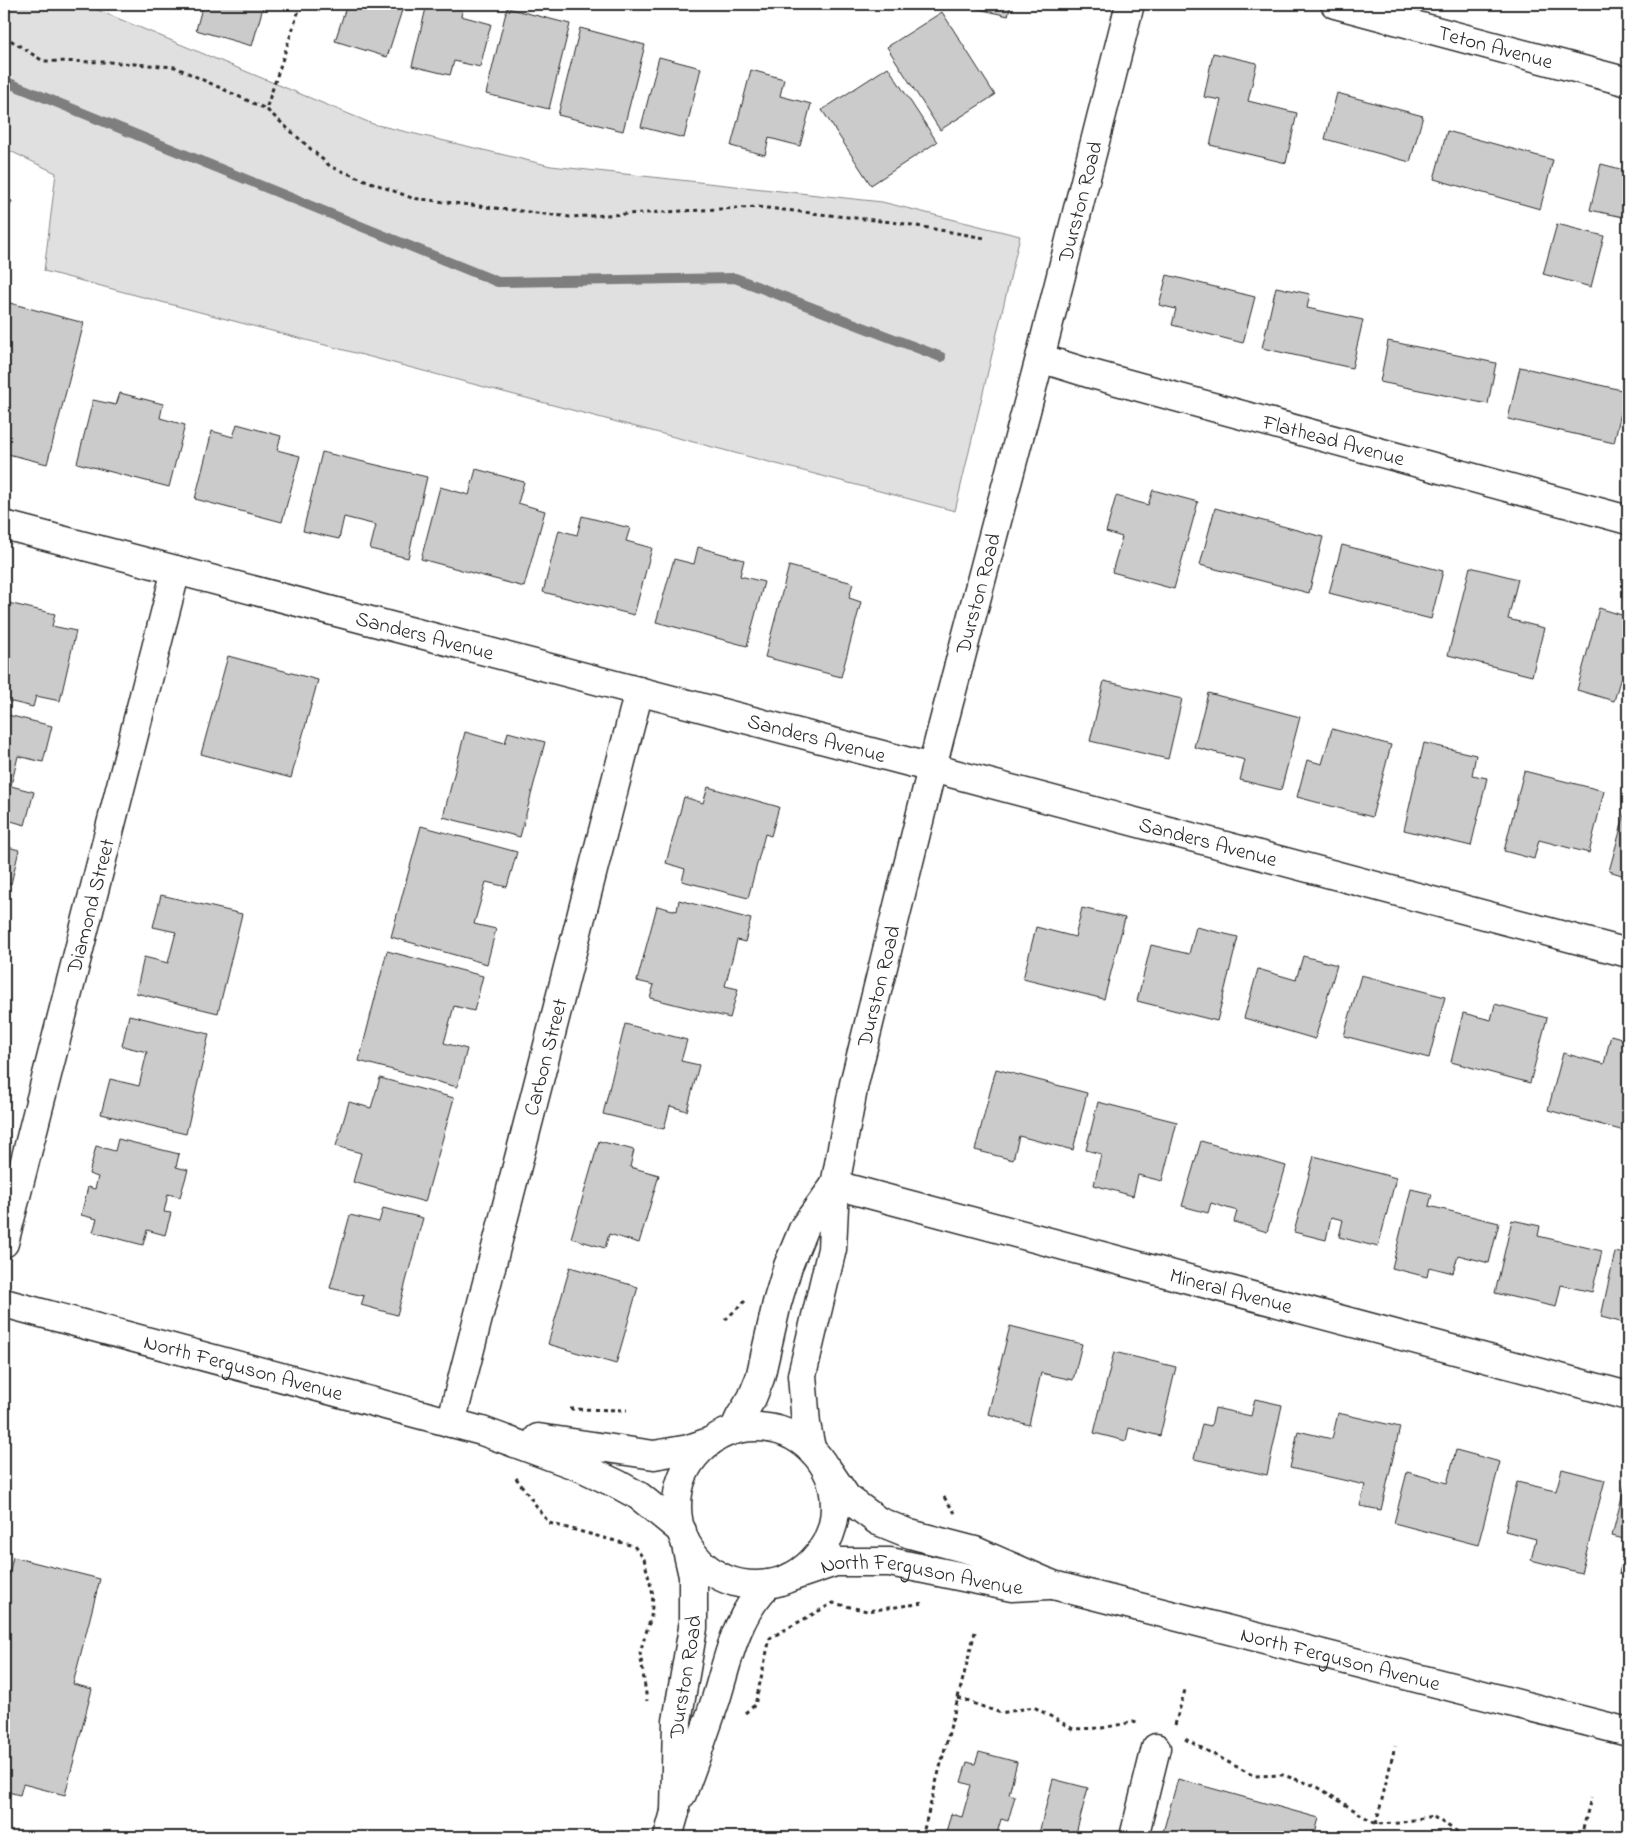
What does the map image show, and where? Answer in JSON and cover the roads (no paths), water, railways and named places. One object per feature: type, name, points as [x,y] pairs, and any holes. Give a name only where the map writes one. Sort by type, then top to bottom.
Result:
[{"type":"street","name":"Durston Road","points":[[811,1448],[806,1424],[802,1375],[832,1249],[835,1185],[854,1084],[932,768],[1040,358],[1130,4]]},
{"type":"street","name":"Teton Avenue","points":[[1335,4],[1628,82]]},
{"type":"street","name":"Flathead Avenue","points":[[1040,358],[1088,373],[1628,520]]},
{"type":"street","name":"Sanders Avenue","points":[[4,525],[932,768],[1628,953]]},
{"type":"street","name":"Diamond Street","points":[[4,1243],[176,570]]},
{"type":"street","name":"Carbon Street","points":[[451,1423],[639,691]]},
{"type":"street","name":"Durston Road","points":[[734,1430],[752,1398],[760,1378],[777,1303],[788,1266],[804,1228],[835,1185]]},
{"type":"street","name":"Mineral Avenue","points":[[835,1185],[1628,1396]]},
{"type":"street","name":"North Ferguson Avenue","points":[[4,1303],[482,1431],[583,1468],[619,1485],[639,1496],[684,1536]]},
{"type":"street","points":[[762,1427],[788,1433],[811,1448],[828,1470],[835,1494],[834,1519],[826,1543],[812,1563],[779,1581],[743,1584],[719,1576],[699,1561],[684,1536],[678,1514],[680,1487],[691,1462],[709,1442],[734,1430],[762,1427]]},
{"type":"street","name":"North Ferguson Avenue","points":[[482,1431],[654,1454],[689,1449],[709,1442]]},
{"type":"street","name":"North Ferguson Avenue","points":[[828,1470],[847,1498],[878,1521],[910,1534],[976,1551],[1053,1585],[1628,1732]]},
{"type":"street","name":"Durston Road","points":[[671,1824],[677,1721],[694,1628],[693,1576],[684,1536]]},
{"type":"street","name":"North Ferguson Avenue","points":[[779,1581],[835,1562],[890,1562],[1012,1587],[1053,1585]]},
{"type":"street","name":"Durston Road","points":[[671,1824],[701,1745],[733,1642],[747,1609],[779,1581]]},
{"type":"street","points":[[1134,1837],[1164,1740]]},
{"type":"waterway","points":[[4,81],[498,282],[735,278],[941,357]]}]
